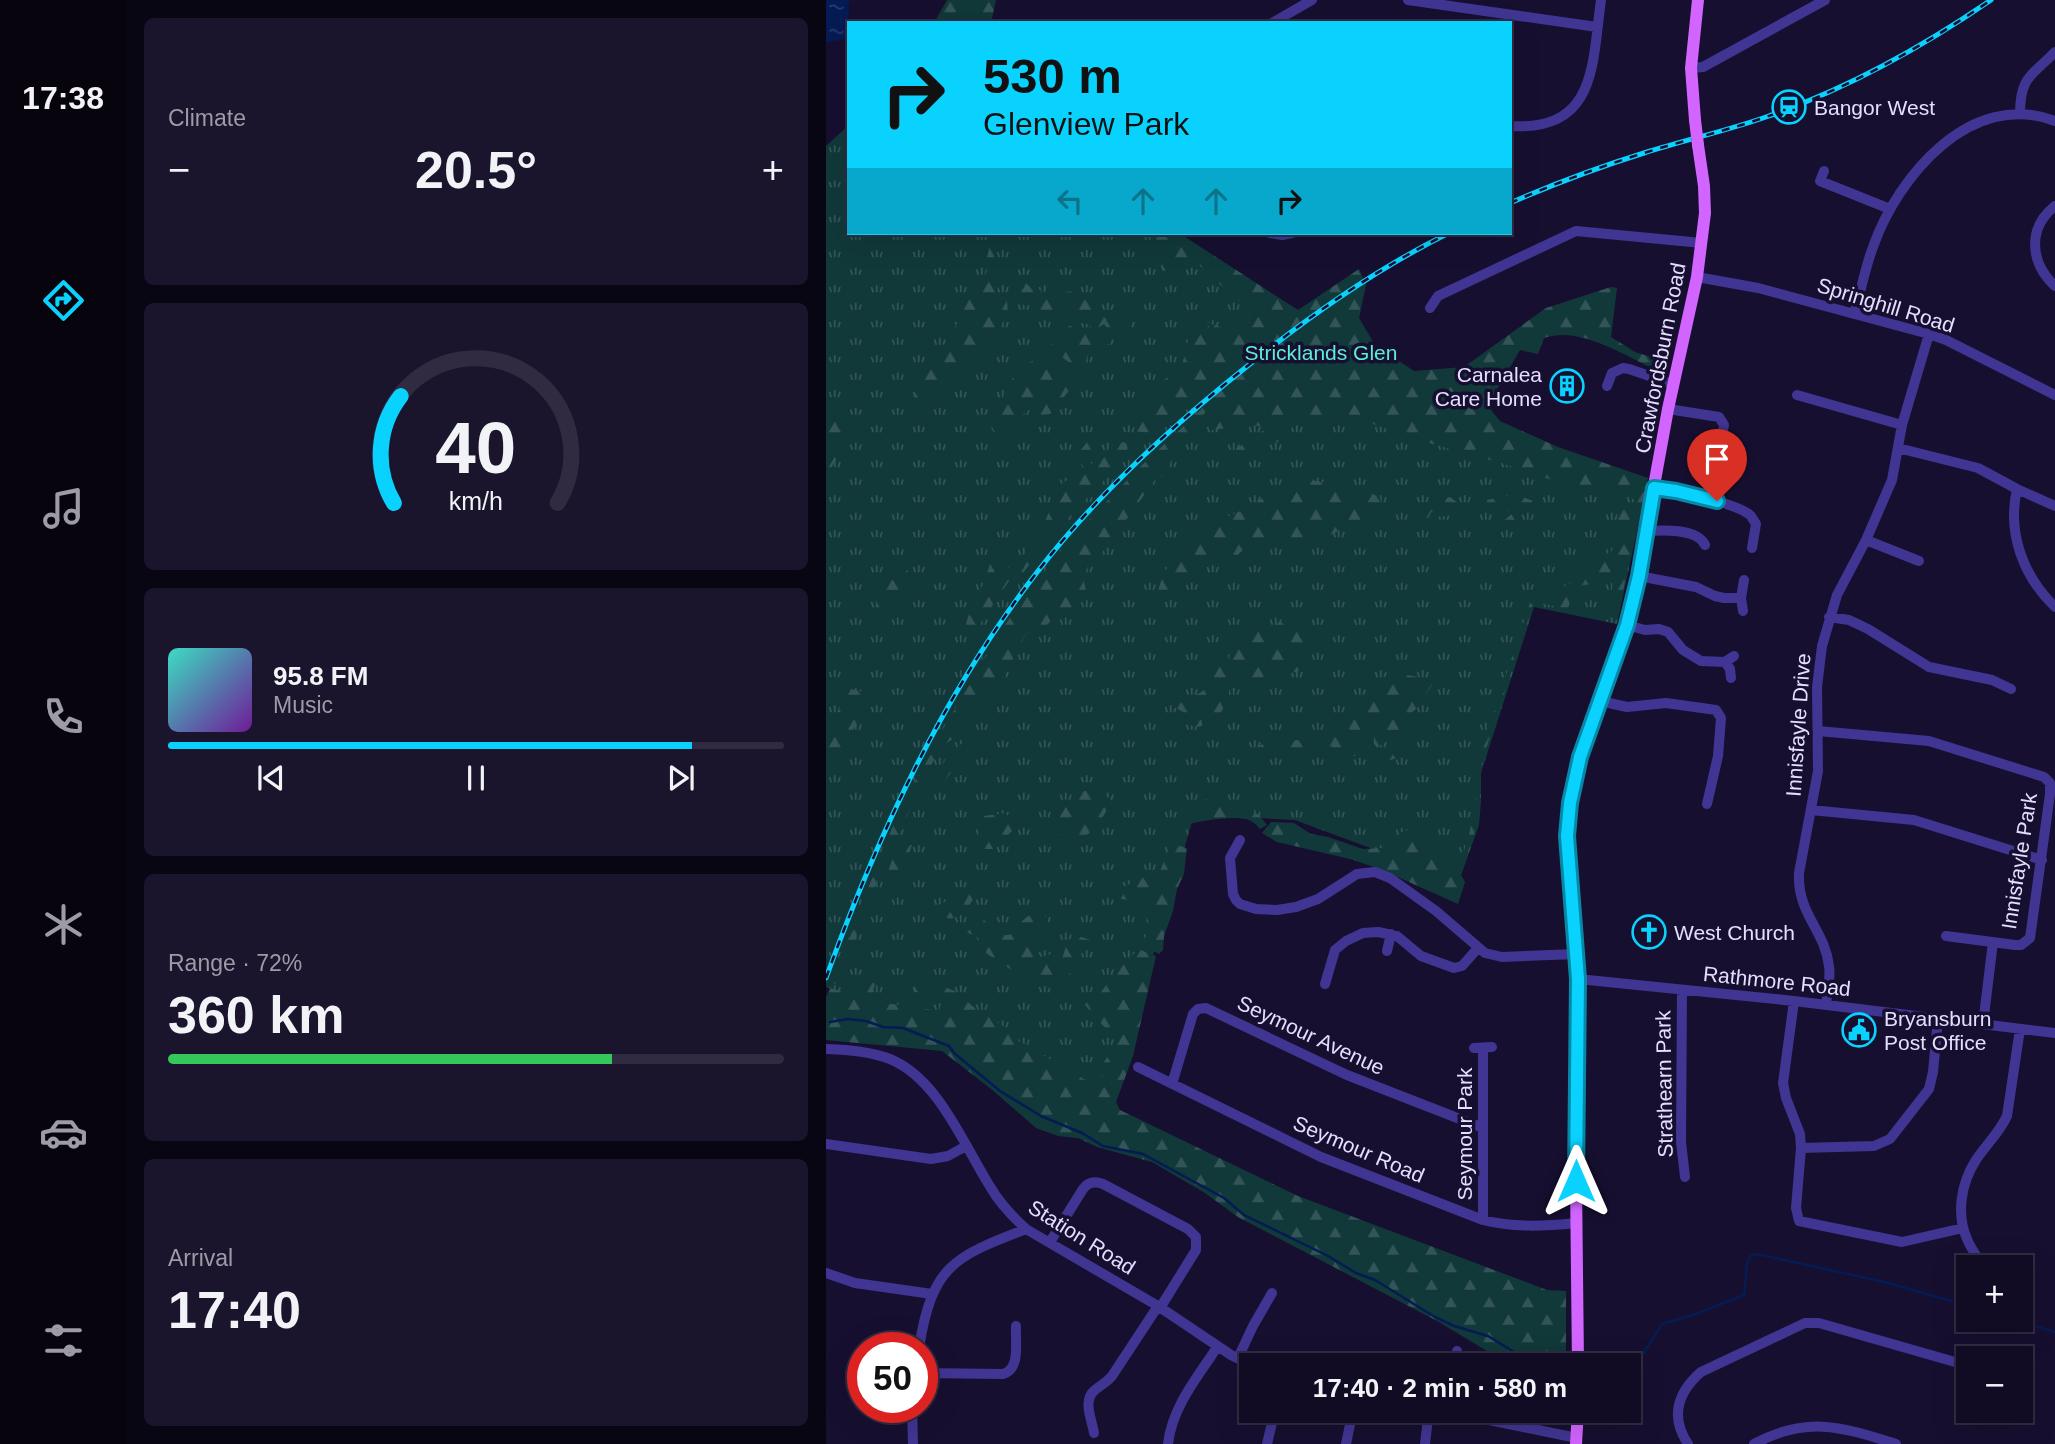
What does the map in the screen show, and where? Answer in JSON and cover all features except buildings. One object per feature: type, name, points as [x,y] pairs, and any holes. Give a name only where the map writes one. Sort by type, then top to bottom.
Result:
[{"type":"main road","name":"Crawfordsburn Road","points":[[1578,1353],[1578,979],[1567,852],[1568,819],[1580,757],[1627,625],[1639,576],[1668,409],[1697,277],[1705,213],[1691,68],[1698,0]]},
{"type":"main road","points":[[1576,1441],[1577,1423]]},
{"type":"street","points":[[1275,21],[1312,0]]},
{"type":"street","points":[[1408,0],[1597,27]]},
{"type":"street","points":[[1512,127],[1530,127],[1553,122],[1578,102],[1589,82],[1601,0]]},
{"type":"street","points":[[1691,68],[1703,67],[1825,0]]},
{"type":"street","points":[[2020,114],[2023,87],[2031,73],[2055,52]]},
{"type":"street","points":[[1854,314],[1873,246],[1890,209],[1933,152],[1975,122],[2020,114],[2055,121]]},
{"type":"street","points":[[1824,171],[1820,181],[1890,209]]},
{"type":"street","points":[[2055,206],[2039,227],[2035,251],[2044,274],[2055,286]]},
{"type":"street","points":[[1430,308],[1438,296],[1576,231],[1702,243]]},
{"type":"street","name":"Springhill Road","points":[[1697,277],[1758,288],[1929,334],[2055,395]]},
{"type":"street","name":"Innisfayle Drive","points":[[1826,1005],[1830,967],[1822,942],[1801,904],[1798,886],[1818,771],[1819,666],[1829,617],[1837,595],[1866,540],[1892,480],[1902,425],[1929,334]]},
{"type":"street","points":[[1606,386],[1612,373],[1623,368],[1673,384]]},
{"type":"street","points":[[1797,396],[1902,425]]},
{"type":"street","points":[[1668,409],[1720,418],[1724,425],[1712,483],[1727,482]]},
{"type":"street","points":[[1898,448],[1978,468],[2055,506]]},
{"type":"street","points":[[1654,488],[1717,501],[1749,514],[1756,524],[1752,548]]},
{"type":"street","points":[[2017,489],[2014,527],[2021,556],[2028,574],[2055,607]]},
{"type":"street","points":[[1647,531],[1669,530],[1693,534],[1702,538],[1705,545]]},
{"type":"street","points":[[1866,540],[1919,561]]},
{"type":"street","points":[[1639,576],[1696,587],[1724,598],[1741,598]]},
{"type":"street","points":[[1743,611],[1741,598],[1744,580]]},
{"type":"street","points":[[1829,617],[1849,620],[1868,629],[1929,667],[1992,680],[2011,689]]},
{"type":"street","points":[[1627,625],[1668,632],[1683,650],[1701,662],[1730,659],[1731,678]]},
{"type":"street","points":[[1600,701],[1627,707],[1666,703],[1716,710],[1720,713],[1718,756],[1707,804]]},
{"type":"street","name":"Innisfayle Park","points":[[1818,731],[1929,741],[2044,778],[2050,783],[2030,938],[2021,945],[1946,936]]},
{"type":"street","points":[[1811,810],[1914,820],[2042,860]]},
{"type":"street","points":[[1240,840],[1230,858],[1233,894],[1240,904],[1256,909],[1288,909],[1318,899],[1357,874],[1375,872],[1390,878],[1436,911],[1485,953],[1502,957],[1577,954]]},
{"type":"street","points":[[1325,984],[1333,953],[1358,934],[1391,934],[1403,939],[1421,956],[1454,968],[1462,966],[1478,948]]},
{"type":"street","points":[[1387,951],[1391,934]]},
{"type":"street","name":"Innisfayle Park","points":[[1983,1024],[1993,942]]},
{"type":"street","name":"Rathmore Road","points":[[1578,979],[1794,1001],[2055,1033]]},
{"type":"street","name":"Strathearn Park","points":[[1682,990],[1681,1142],[1685,1177]]},
{"type":"street","points":[[1794,1001],[1783,1083],[1800,1134],[1796,1208],[1798,1221],[1902,1242],[1963,1228]]},
{"type":"street","name":"Seymour Avenue","points":[[1171,1084],[1193,1014],[1198,1009],[1206,1008],[1347,1075],[1483,1128]]},
{"type":"street","points":[[1801,1148],[1874,1146],[1891,1139],[1929,1089],[1938,1019]]},
{"type":"street","points":[[1976,1255],[1963,1228],[1961,1208],[1964,1183],[1975,1161],[2002,1128],[2007,1116],[2020,1029]]},
{"type":"street","name":"Seymour Park","points":[[1483,1048],[1483,1220]]},
{"type":"street","name":"Station Road","points":[[826,1049],[873,1054],[910,1070],[937,1099],[993,1191],[1010,1214],[1026,1229],[1159,1307],[1238,1358]]},
{"type":"street","name":"Seymour Road","points":[[1138,1067],[1321,1157],[1483,1220],[1500,1225],[1525,1226],[1577,1223]]},
{"type":"street","points":[[826,1144],[931,1159],[948,1156],[966,1146]]},
{"type":"street","points":[[1050,1242],[1083,1189],[1096,1182],[1188,1229],[1196,1237],[1196,1250],[1159,1307],[1112,1376],[1090,1396],[1088,1406],[1094,1433]]},
{"type":"street","points":[[922,1332],[932,1294],[948,1270],[977,1248],[1026,1229]]},
{"type":"street","points":[[826,1273],[855,1283],[932,1294]]},
{"type":"street","points":[[1238,1358],[1272,1293]]},
{"type":"street","points":[[1688,1444],[1681,1434],[1678,1420],[1680,1398],[1691,1381],[1701,1372],[1805,1323],[1819,1323],[1956,1362]]},
{"type":"street","points":[[938,1373],[1009,1372],[1015,1363],[1016,1326]]},
{"type":"street","points":[[1168,1444],[1177,1411],[1218,1346]]},
{"type":"street","points":[[913,1423],[914,1444]]},
{"type":"street","points":[[1267,1444],[1272,1423]]},
{"type":"street","points":[[1346,1444],[1350,1423]]},
{"type":"street","points":[[1425,1444],[1427,1423]]},
{"type":"street","points":[[1506,1423],[1576,1441]]},
{"type":"street","points":[[1754,1444],[1777,1433],[1817,1425],[1848,1429],[1872,1440],[1896,1444]]},
{"type":"green space","points":[[947,0],[996,0],[991,21],[935,21]]},
{"type":"green space","points":[[847,127],[847,235],[1168,235],[1259,296],[1254,319],[1221,352],[1647,485],[1617,624],[1534,607],[1481,773],[1479,825],[1459,881],[1295,820],[1194,815],[1112,1095],[826,987],[826,146]]},
{"type":"green space","name":"Stricklands Glen","points":[[1152,235],[1182,235],[1298,310],[1359,269],[1366,285],[1359,318],[1375,345],[1414,371],[1464,367],[1546,308],[1611,287],[1617,288],[1611,337],[1635,352],[1664,361],[1661,372],[1588,339],[1558,335],[1544,338],[1538,354],[1520,350],[1496,391],[1491,410],[1500,421],[1558,447],[1648,478],[1642,508],[1627,493],[1573,487],[1429,443],[1349,416],[1345,406],[1341,405],[1345,416],[1310,415],[1295,419],[1288,438],[1263,447],[1250,458],[1238,458],[1236,449],[1267,428],[1246,425],[1209,430],[1219,410],[1212,405],[1189,431],[1172,458],[1167,472],[1155,480],[1105,549],[1088,566],[1083,578],[1086,590],[1079,601],[1070,608],[1055,610],[1050,622],[1033,637],[1027,632],[992,699],[974,708],[958,734],[940,747],[883,866],[842,972],[840,984],[830,983],[895,821],[936,741],[1005,625],[1068,542],[1138,469],[1208,403],[1188,400],[1167,421],[1165,419],[1147,433],[1135,431],[1133,416],[1155,399],[1160,384],[1182,366],[1190,331],[1211,331],[1211,327],[1201,324],[1203,321],[1226,329],[1238,327],[1254,319],[1256,309],[1252,304],[1237,300],[1199,265],[1163,271],[1155,255]]},
{"type":"green space","points":[[990,245],[1001,271],[997,292],[1007,301],[1008,315],[1001,325],[999,345],[951,387],[916,407],[915,386],[922,374],[931,368],[941,354],[972,294],[984,278],[989,265],[987,257]]},
{"type":"green space","points":[[1023,280],[1033,290],[1042,290],[1031,305],[1025,306],[1007,293],[1013,282]]},
{"type":"green space","points":[[1050,284],[1057,286],[1057,293],[1060,295],[1072,291],[1091,297],[1095,305],[1093,312],[1100,310],[1106,315],[1122,312],[1131,319],[1130,329],[1110,331],[1104,324],[1094,330],[1088,324],[1073,322],[1071,317],[1057,310],[1030,316]]},
{"type":"green space","points":[[1069,326],[1075,326],[1076,331],[1099,331],[1112,336],[1110,344],[1096,346],[1093,351],[1088,352],[1085,366],[1079,370],[1049,347]]},
{"type":"green space","points":[[1044,353],[1080,377],[1050,414],[1041,415],[1029,410],[1017,419],[1006,436],[1000,439],[991,424],[1008,385],[1027,365]]},
{"type":"green space","points":[[843,414],[848,426],[847,434],[826,476],[826,460],[831,450],[829,428],[834,415]]},
{"type":"green space","points":[[1088,441],[1097,451],[1090,464],[1102,460],[1115,441],[1127,443],[1128,455],[1055,533],[1015,585],[1016,568],[1046,519],[1061,484],[1085,469],[1076,456]]},
{"type":"green space","points":[[1306,479],[1338,489],[1362,490],[1380,497],[1380,517],[1348,525],[1333,534],[1298,542],[1252,543],[1236,556],[1201,566],[1197,577],[1173,595],[1158,591],[1164,571],[1179,557],[1192,531],[1248,508],[1274,490]]},
{"type":"green space","points":[[1515,494],[1533,501],[1509,529],[1502,522],[1513,513],[1512,510],[1501,511],[1488,507],[1487,500]]},
{"type":"green space","points":[[1450,497],[1462,506],[1453,515],[1437,517],[1432,511],[1428,518],[1414,518],[1415,505]]},
{"type":"green space","points":[[1622,505],[1640,509],[1617,620],[1613,620],[1612,582],[1606,576],[1596,584],[1583,585],[1572,593],[1568,609],[1536,602],[1543,593],[1553,592],[1584,576],[1583,569],[1598,557],[1611,552],[1616,539],[1617,516]]},
{"type":"green space","points":[[990,564],[1006,565],[1013,575],[976,630],[966,624],[972,602],[984,583]]},
{"type":"green space","points":[[902,566],[908,571],[905,588],[887,618],[878,614],[876,600],[890,573]]},
{"type":"green space","points":[[1530,603],[1533,605],[1483,758],[1479,776],[1477,825],[1462,869],[1459,866],[1469,835],[1475,803],[1476,774],[1483,744]]},
{"type":"green space","points":[[1263,619],[1273,626],[1280,622],[1297,628],[1314,624],[1322,630],[1312,647],[1308,667],[1290,674],[1278,663],[1262,678],[1259,685],[1250,686],[1239,671],[1229,664],[1230,648],[1240,641],[1243,632],[1238,630],[1245,624]]},
{"type":"green space","points":[[1219,661],[1226,671],[1234,673],[1235,680],[1219,717],[1202,719],[1202,726],[1195,727],[1184,722],[1187,714],[1172,706],[1178,700],[1186,705],[1191,696],[1207,688],[1202,675],[1209,663]]},
{"type":"green space","points":[[1403,674],[1427,679],[1433,683],[1418,707],[1407,717],[1409,735],[1403,750],[1397,758],[1383,762],[1382,752],[1390,742],[1378,747],[1374,744],[1373,724],[1362,732],[1353,733],[1347,727],[1346,710],[1356,700],[1376,691],[1384,677]]},
{"type":"green space","points":[[851,689],[863,692],[860,719],[854,728],[845,760],[830,773],[826,805],[827,742],[833,734],[841,704]]},
{"type":"green space","points":[[1343,732],[1345,744],[1365,739],[1372,756],[1341,756],[1331,753],[1332,746],[1316,753],[1304,754],[1258,746],[1272,741],[1313,740]]},
{"type":"green space","points":[[966,741],[970,744],[964,756],[943,783],[938,779],[944,762]]},
{"type":"green space","points":[[1089,790],[1110,799],[1104,815],[1095,827],[1081,838],[1060,834],[1055,830],[1057,821],[1070,801],[1079,793]]},
{"type":"green space","points":[[1219,794],[1259,815],[1267,825],[1260,829],[1251,821],[1238,818],[1188,824],[1188,816],[1199,802]]},
{"type":"green space","points":[[1005,813],[1015,822],[1012,831],[993,849],[983,849],[975,843],[984,816]]},
{"type":"green space","points":[[1271,822],[1294,823],[1311,834],[1363,849],[1382,848],[1397,834],[1418,829],[1436,858],[1457,868],[1465,882],[1458,904],[1380,869],[1277,842],[1262,833]]},
{"type":"green space","points":[[1171,844],[1187,848],[1184,874],[1164,936],[1163,950],[1159,954],[1143,945],[1147,920],[1141,908],[1128,900],[1118,898],[1121,888],[1145,877],[1156,881]]},
{"type":"green space","points":[[912,845],[908,883],[896,883],[887,874],[897,847]]},
{"type":"green space","points":[[967,878],[981,878],[984,882],[962,913],[949,918],[941,916],[932,908],[966,892]]},
{"type":"green space","points":[[1044,914],[1048,921],[1032,949],[1041,957],[1051,954],[1061,962],[1068,940],[1078,936],[1091,940],[1079,956],[1074,970],[1053,989],[1010,969],[986,953],[984,943],[974,935],[958,930],[966,922],[984,920],[991,935],[1007,935],[1022,932],[1020,923],[1028,916]]},
{"type":"green space","points":[[1138,949],[1156,956],[1133,1056],[1116,1102],[1120,1110],[1298,1196],[1547,1290],[1566,1291],[1566,1353],[1490,1353],[1439,1322],[1238,1217],[1205,1193],[1152,1162],[1097,1147],[1078,1138],[1058,1136],[1036,1128],[942,1051],[826,1040],[826,997],[830,988],[840,991],[844,985],[872,982],[875,984],[871,997],[884,1003],[900,1005],[900,1002],[912,1007],[939,1011],[941,1004],[914,991],[915,983],[923,978],[957,992],[972,1006],[1009,1030],[1017,1040],[1101,1089],[1104,1062],[1118,1038],[1085,1005],[1089,999],[1096,999]]},
{"type":"water","points":[[826,0],[849,0],[847,39],[826,42]]},
{"type":"waterway","points":[[830,1022],[848,1019],[883,1027],[903,1028],[949,1046],[1000,1091],[1041,1116],[1082,1133],[1103,1146],[1143,1154],[1224,1198],[1244,1215],[1328,1256],[1356,1273],[1375,1280],[1435,1317],[1488,1336],[1516,1353]]},
{"type":"waterway","points":[[1641,1357],[1662,1324],[1744,1295],[1747,1264],[1750,1256],[1757,1254],[1884,1282],[1956,1302]]},
{"type":"waterway","points":[[2033,1325],[2055,1332]]},
{"type":"railway","points":[[1512,202],[1610,164],[1751,122],[1825,94],[1910,51],[1991,0]]},
{"type":"railway","points":[[826,978],[891,818],[943,715],[1004,617],[1061,542],[1138,461],[1250,364],[1346,293],[1445,235]]},
{"type":"place","name":"Bangor West","points":[[1789,107]]},
{"type":"place","name":"Carnalea Care Home","points":[[1567,386]]},
{"type":"place","name":"West Church","points":[[1649,932]]},
{"type":"place","name":"Bryansburn Post Office","points":[[1859,1030]]},
{"type":"route","points":[[1576,1181],[1578,979],[1567,852],[1568,819],[1574,779],[1627,625],[1639,576],[1654,488],[1717,501]]}]
